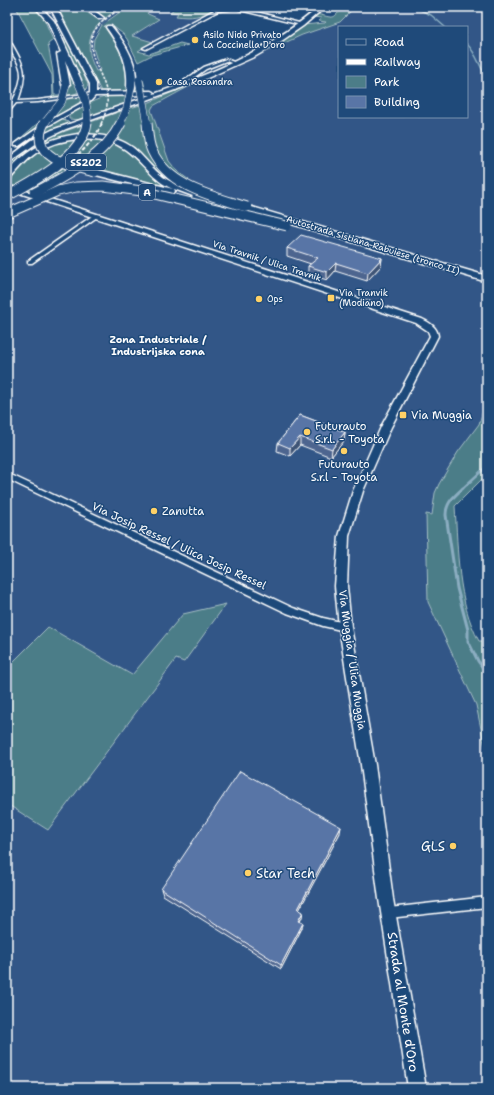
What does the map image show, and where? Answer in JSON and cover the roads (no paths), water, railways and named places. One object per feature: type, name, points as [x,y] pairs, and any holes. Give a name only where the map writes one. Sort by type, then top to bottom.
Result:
[{"type":"highway","name":"SS202","points":[[8,190],[31,183],[60,163],[70,154],[87,124],[88,111],[85,98],[62,43],[46,14],[38,7]]},
{"type":"highway","points":[[87,8],[100,18]]},
{"type":"highway","name":"A","points":[[46,14],[60,52],[66,85],[65,96],[44,123],[39,135],[42,148],[54,159],[78,168],[147,183],[287,226]]},
{"type":"highway","name":"SS202","points":[[7,207],[70,173],[87,162],[105,147],[118,130],[126,116],[132,81],[129,63],[125,50],[109,27]]},
{"type":"highway","name":"A","points":[[114,34],[127,46],[134,62],[140,80],[151,149],[155,158],[163,168],[173,177],[190,187],[259,211]]},
{"type":"highway","name":"A","points":[[9,175],[33,151],[52,142],[90,138],[103,139],[119,144],[133,152],[161,179],[178,188],[259,211]]},
{"type":"highway","name":"A","points":[[7,213],[42,197],[65,190],[86,186],[109,186],[147,192],[287,226]]},
{"type":"highway","name":"Autostrada Sistiana-Rabuiese (tronco II)","points":[[259,211],[487,280]]},
{"type":"highway","name":"Autostrada Sistiana-Rabuiese (tronco II)","points":[[287,226],[487,288]]},
{"type":"main road","points":[[7,153],[34,132],[87,102],[93,94],[93,84],[53,7]]},
{"type":"main road","points":[[7,162],[45,136],[82,121],[174,89],[234,64],[287,35],[322,7]]},
{"type":"main road","points":[[93,94],[130,91],[154,93],[174,89]]},
{"type":"main road","points":[[130,91],[135,97],[135,103]]},
{"type":"main road","points":[[65,114],[65,118],[67,120],[82,121]]},
{"type":"street","points":[[229,7],[301,24]]},
{"type":"street","points":[[145,48],[217,10],[235,8]]},
{"type":"street","points":[[7,39],[24,71],[21,89],[15,102],[7,113]]},
{"type":"street","points":[[15,102],[38,101],[93,94]]},
{"type":"street","name":"Via Travnik / Ulica Travnik","points":[[8,190],[95,216],[412,318],[432,328]]},
{"type":"street","points":[[30,262],[95,216]]},
{"type":"street","name":"Via Muggia / Ulica Muggia","points":[[389,914],[368,765],[345,627],[341,586],[344,536],[358,491],[386,427],[434,336],[432,328]]},
{"type":"street","name":"Via Josip Ressel / Ulica Josip Ressel","points":[[7,476],[290,611],[323,622],[345,627]]},
{"type":"street","points":[[389,914],[487,902]]},
{"type":"street","name":"Strada al Monte d'Oro","points":[[389,914],[417,1088]]},
{"type":"waterway","points":[[414,7],[431,15],[444,26]]},
{"type":"waterway","points":[[468,45],[487,78]]},
{"type":"waterway","points":[[462,489],[487,466]]},
{"type":"waterway","points":[[462,489],[449,503],[446,510],[446,515],[457,588],[468,630],[468,641],[478,661],[487,673]]},
{"type":"tunnel","points":[[101,18],[109,27]]},
{"type":"railway","points":[[101,124],[106,111],[107,97],[106,89],[94,58],[91,42],[93,34],[98,26],[123,7]]},
{"type":"railway","points":[[7,200],[47,178],[74,159],[95,136],[102,123]]},
{"type":"place","name":"Asilo Nido Privato La Coccinella D'oro","points":[[195,40]]},
{"type":"place","name":"Casa Rosandra","points":[[159,82]]},
{"type":"place","name":"Via Tranvik (Modiano)","points":[[331,298]]},
{"type":"place","name":"Ops","points":[[259,299]]},
{"type":"place","name":"Via Muggia","points":[[403,415]]},
{"type":"place","name":"Futurauto S.r.l. - Toyota","points":[[307,432]]},
{"type":"place","name":"Futurauto S.r.l - Toyota","points":[[344,451]]},
{"type":"place","name":"Zanutta","points":[[154,511]]},
{"type":"place","name":"GLS","points":[[453,846]]},
{"type":"place","name":"Star Tech","points":[[248,873]]},
{"type":"district","name":"Zona Industriale / Industrijska cona","points":[[158,344]]}]
